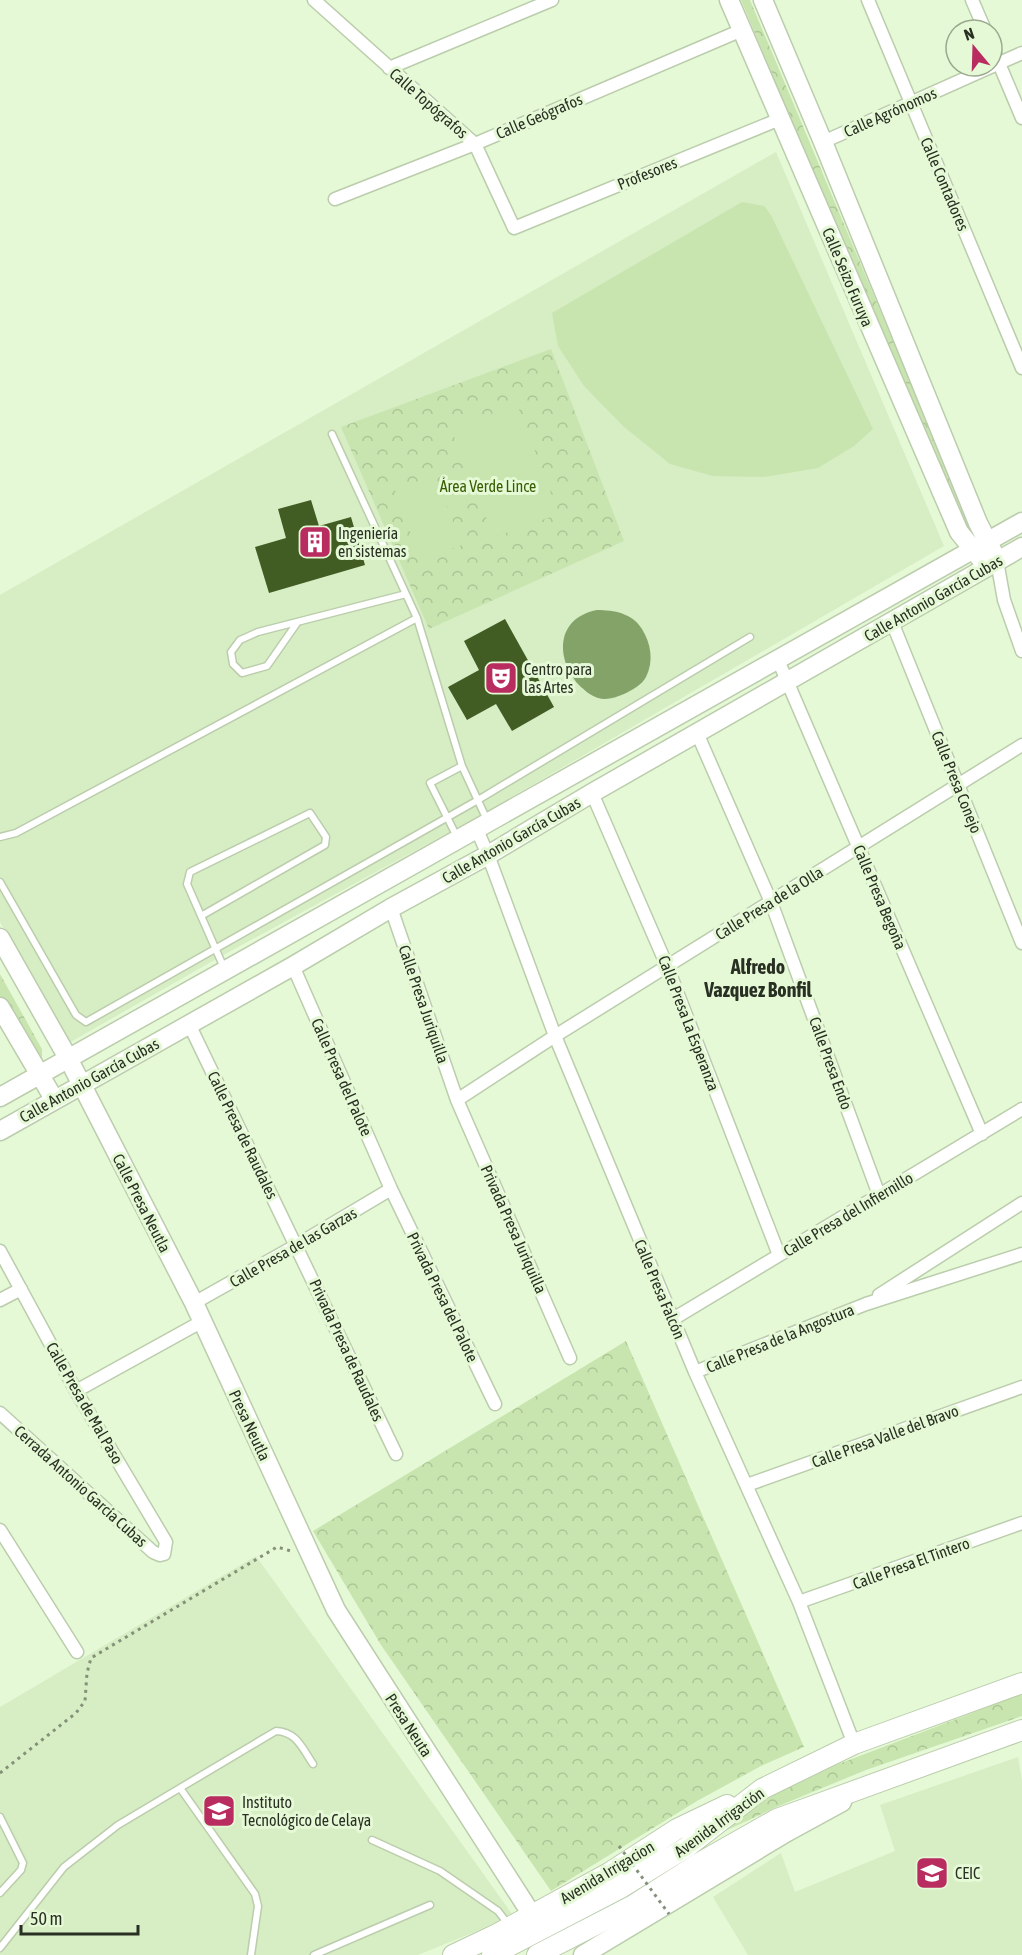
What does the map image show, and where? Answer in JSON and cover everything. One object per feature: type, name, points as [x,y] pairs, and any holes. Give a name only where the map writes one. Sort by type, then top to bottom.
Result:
[{"type":"main road","name":"Avenida Irrigación","points":[[492,1955],[619,1889],[687,1847],[762,1789],[854,1744],[1022,1683]]},
{"type":"main road","name":"Avenida Irrigación","points":[[537,1955],[632,1906],[701,1862],[777,1819],[1022,1730]]},
{"type":"main road","name":"Avenida Irrigacion","points":[[453,1955],[609,1873],[677,1829],[762,1789]]},
{"type":"street","name":"Calle Topógrafos","points":[[314,0],[475,144],[514,228]]},
{"type":"street","points":[[389,68],[552,0]]},
{"type":"street","name":"Calle Seizo Furuya","points":[[729,0],[959,532],[980,546]]},
{"type":"street","name":"Calle Seizo Furuya","points":[[763,0],[823,141],[980,546]]},
{"type":"street","name":"Calle Contadores","points":[[868,0],[1022,368]]},
{"type":"street","points":[[972,0],[980,18]]},
{"type":"street","name":"Calle Geógrafos","points":[[335,199],[475,144],[742,30]]},
{"type":"street","name":"Calle Agrónomos","points":[[1004,61],[1022,53]]},
{"type":"street","points":[[1004,75],[1022,118]]},
{"type":"street","name":"Calle Agrónomos","points":[[823,141],[965,78]]},
{"type":"street","name":"Profesores","points":[[514,228],[780,119]]},
{"type":"street","name":"Calle Antonio García Cubas","points":[[0,1097],[1022,522]]},
{"type":"street","points":[[980,546],[992,564],[1022,651]]},
{"type":"street","name":"Calle Antonio García Cubas","points":[[0,1131],[488,855],[1022,547]]},
{"type":"street","name":"Calle Presa Conejo","points":[[892,622],[1022,943]]},
{"type":"street","name":"Calle Presa Begoña","points":[[778,660],[982,1134]]},
{"type":"street","name":"Calle Presa Endo","points":[[697,733],[771,902],[879,1195]]},
{"type":"street","name":"Calle Presa de la Olla","points":[[457,1100],[555,1036],[1022,746]]},
{"type":"street","name":"Calle Presa La Esperanza","points":[[592,793],[667,966],[780,1255]]},
{"type":"street","name":"Calle Presa Falcón","points":[[483,827],[488,855],[555,1036],[695,1372],[799,1602],[854,1744]]},
{"type":"street","name":"Calle Presa Juriquilla","points":[[391,908],[457,1100]]},
{"type":"street","name":"Calle Presa Neutla","points":[[0,938],[68,1058],[194,1303],[201,1322]]},
{"type":"street","name":"Calle Presa del Palote","points":[[293,966],[391,1189]]},
{"type":"street","points":[[0,1007],[54,1100]]},
{"type":"street","name":"Calle Presa de Raudales","points":[[189,1024],[297,1245]]},
{"type":"street","name":"Privada Presa Juriquilla","points":[[457,1100],[570,1358]]},
{"type":"street","name":"Calle Presa del Infiernillo","points":[[673,1319],[1022,1109]]},
{"type":"street","name":"Calle Presa de las Garzas","points":[[194,1303],[391,1189]]},
{"type":"street","name":"Privada Presa del Palote","points":[[391,1189],[495,1404]]},
{"type":"street","name":"Calle Presa de la Angostura","points":[[866,1304],[1022,1203]]},
{"type":"street","name":"Privada Presa de Raudales","points":[[297,1245],[396,1454]]},
{"type":"street","name":"Calle Presa de Mal Paso","points":[[0,1251],[76,1390],[166,1542],[164,1554]]},
{"type":"street","name":"Calle Presa de la Angostura","points":[[695,1372],[866,1304],[1022,1254]]},
{"type":"street","points":[[0,1300],[21,1289]]},
{"type":"street","points":[[76,1390],[201,1322]]},
{"type":"street","name":"Presa Neutla","points":[[201,1322],[298,1528]]},
{"type":"street","name":"Calle Presa Valle del Bravo","points":[[747,1485],[1022,1387]]},
{"type":"street","name":"Cerrada Antonio García Cubas","points":[[0,1413],[153,1552],[164,1554]]},
{"type":"street","name":"Calle Presa El Tintero","points":[[799,1602],[1022,1523]]},
{"type":"street","name":"Presa Neuta","points":[[298,1528],[336,1610],[532,1915]]},
{"type":"street","points":[[0,1530],[4,1546],[77,1652]]},
{"type":"street","points":[[583,1955],[787,1832],[884,1780]]},
{"type":"lane","points":[[332,434],[417,618],[462,766],[478,800],[483,827]]},
{"type":"lane","points":[[297,623],[267,666],[242,674],[233,664],[231,652],[240,640],[258,632],[406,594]]},
{"type":"lane","points":[[0,837],[16,833],[417,618]]},
{"type":"lane","points":[[0,882],[76,1015],[86,1022],[478,800],[750,637]]},
{"type":"lane","points":[[458,840],[430,783],[462,766]]},
{"type":"lane","points":[[201,916],[325,845],[326,837],[310,813],[190,872],[186,884],[225,972]]},
{"type":"lane","points":[[0,1948],[64,1867],[118,1825],[276,1731],[286,1731],[295,1737],[313,1764]]},
{"type":"lane","points":[[180,1788],[255,1894],[258,1906],[251,1955]]},
{"type":"lane","points":[[0,1817],[22,1863],[21,1870],[0,1893]]},
{"type":"lane","points":[[372,1840],[440,1871],[498,1911],[510,1927]]},
{"type":"lane","points":[[314,1955],[430,1905]]},
{"type":"path","points":[[0,1773],[76,1713],[85,1701],[87,1673],[91,1658],[277,1547],[290,1550],[296,1560]]},
{"type":"path","points":[[619,1846],[669,1914]]},
{"type":"shaded area","points":[[776,152],[944,546],[484,813],[218,958],[69,1043],[0,922],[0,595]]},
{"type":"shaded area","points":[[597,610],[616,612],[633,619],[645,635],[650,653],[650,665],[642,682],[624,694],[608,699],[595,697],[579,685],[571,674],[563,652],[567,630],[574,621],[583,614]]},
{"type":"shaded area","name":"Instituto Tecnológico de Celaya","points":[[256,1556],[512,1914],[418,1955],[0,1955],[0,1707]]},
{"type":"shaded area","name":"CEIC","points":[[1018,1757],[1022,1781],[1022,1955],[748,1955],[713,1897],[781,1853],[795,1892],[895,1851],[880,1805]]},
{"type":"green space","points":[[741,0],[750,0],[971,527],[969,534],[963,531]]},
{"type":"green space","points":[[742,202],[764,206],[771,215],[873,429],[854,446],[818,468],[764,477],[713,476],[670,464],[623,426],[584,386],[558,346],[552,313]]},
{"type":"green space","name":"Área Verde Lince","points":[[551,349],[624,541],[429,629],[341,427]]},
{"type":"green space","points":[[517,404],[559,514],[494,537],[451,429]]},
{"type":"green space","points":[[435,475],[462,545],[421,561],[395,490]]},
{"type":"green space","points":[[0,974],[42,1049],[42,1060],[33,1056],[0,997]]},
{"type":"green space","points":[[626,1341],[804,1747],[761,1766],[697,1801],[551,1891],[381,1645],[313,1531]]},
{"type":"green space","points":[[1022,1694],[1022,1716],[866,1770],[781,1805],[712,1837],[794,1781]]},
{"type":"building","name":"Ingeniería en sistemas","points":[[311,500],[319,526],[351,517],[365,565],[269,593],[255,547],[286,538],[278,509]]},
{"type":"building","name":"Centro para las Artes","points":[[505,619],[554,707],[512,731],[496,704],[467,720],[448,687],[479,670],[464,641]]},
{"type":"place","name":"Ingeniería en sistemas","points":[[315,542]]},
{"type":"place","name":"Centro para las Artes","points":[[501,678]]},
{"type":"place","name":"Instituto Tecnológico de Celaya","points":[[219,1811]]},
{"type":"place","name":"CEIC","points":[[932,1873]]},
{"type":"district","name":"Alfredo Vazquez Bonfil","points":[[758,978]]}]
